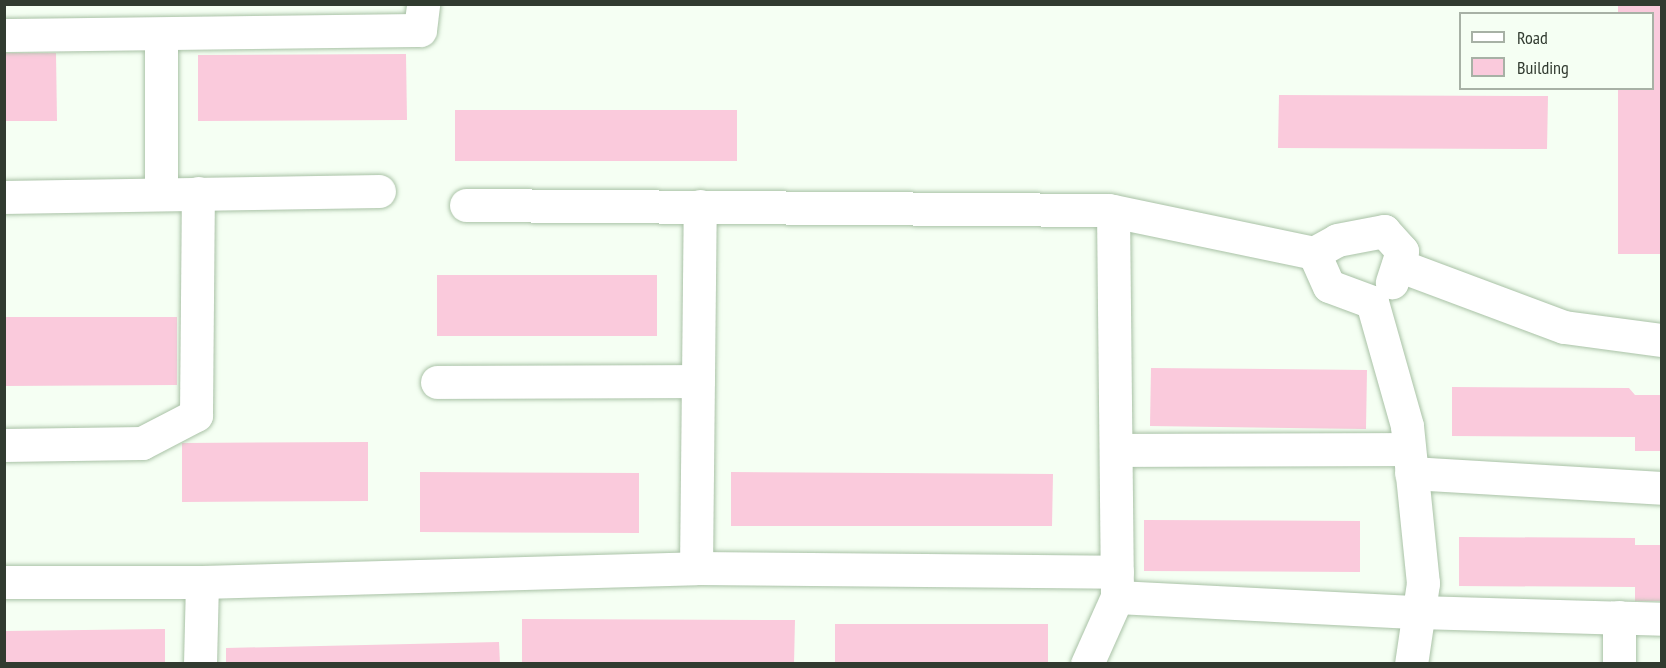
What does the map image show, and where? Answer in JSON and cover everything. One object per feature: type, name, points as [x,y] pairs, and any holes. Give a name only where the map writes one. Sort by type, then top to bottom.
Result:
[{"type":"lane","points":[[4,35],[161,36],[420,30],[423,4]]},
{"type":"lane","points":[[161,36],[161,194]]},
{"type":"lane","points":[[4,197],[379,191]]},
{"type":"lane","points":[[4,445],[142,443],[196,415],[198,194]]},
{"type":"lane","points":[[466,206],[700,206],[1113,211],[1314,253],[1337,240],[1384,231],[1402,251],[1390,288],[1372,302]]},
{"type":"lane","points":[[696,568],[700,206]]},
{"type":"lane","points":[[1087,663],[1117,585],[1113,211]]},
{"type":"lane","points":[[1314,253],[1329,286],[1372,302]]},
{"type":"lane","points":[[1398,265],[1564,327],[1662,340]]},
{"type":"lane","points":[[1372,302],[1407,426],[1423,583],[1411,663]]},
{"type":"lane","points":[[438,382],[698,381]]},
{"type":"lane","points":[[1116,450],[1410,461],[1662,488]]},
{"type":"lane","points":[[4,582],[202,582],[696,568],[1117,585],[1418,612],[1662,619]]},
{"type":"lane","points":[[200,663],[202,582]]},
{"type":"lane","points":[[1618,663],[1619,617]]},
{"type":"building","points":[[1618,4],[1662,4],[1662,254],[1618,254],[1618,90],[1654,90],[1654,12],[1618,12]]},
{"type":"building","points":[[4,53],[56,53],[57,121],[4,121]]},
{"type":"building","points":[[406,54],[407,120],[198,121],[198,55]]},
{"type":"building","points":[[1279,95],[1548,96],[1547,149],[1278,148]]},
{"type":"building","points":[[455,110],[737,110],[737,161],[455,161]]},
{"type":"building","points":[[437,275],[657,275],[657,336],[437,336]]},
{"type":"building","points":[[4,317],[177,317],[177,385],[4,386]]},
{"type":"building","points":[[1151,368],[1367,370],[1366,429],[1150,426]]},
{"type":"building","points":[[1452,387],[1629,388],[1635,395],[1662,395],[1662,451],[1635,451],[1635,437],[1452,436]]},
{"type":"building","points":[[368,442],[368,501],[182,502],[182,443]]},
{"type":"building","points":[[420,472],[639,473],[639,533],[420,532]]},
{"type":"building","points":[[731,472],[1053,474],[1052,526],[731,526]]},
{"type":"building","points":[[1144,520],[1360,521],[1360,572],[1144,571]]},
{"type":"building","points":[[1459,537],[1635,538],[1635,545],[1662,545],[1662,601],[1635,601],[1635,587],[1459,586]]},
{"type":"building","points":[[522,619],[795,620],[794,664],[522,664]]},
{"type":"building","points":[[835,624],[1048,624],[1048,664],[835,664]]},
{"type":"building","points":[[165,629],[165,664],[4,664],[4,631]]},
{"type":"building","points":[[499,642],[500,664],[226,664],[226,648]]}]
